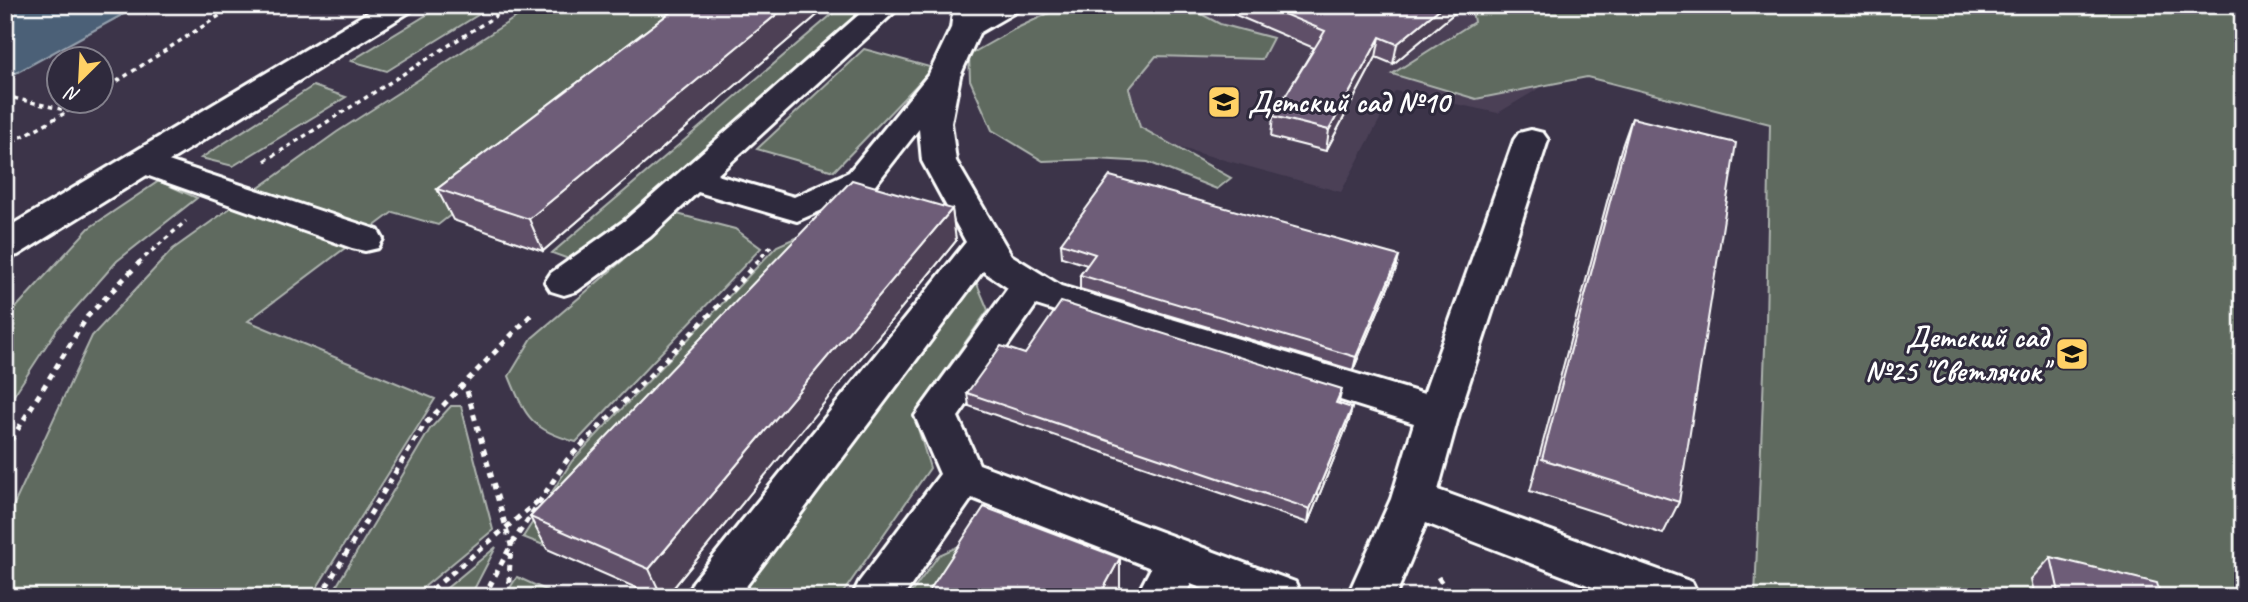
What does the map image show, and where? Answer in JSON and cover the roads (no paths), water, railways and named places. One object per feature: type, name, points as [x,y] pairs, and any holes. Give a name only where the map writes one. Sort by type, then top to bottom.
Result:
[{"type":"main road","points":[[5,246],[401,5]]},
{"type":"main road","points":[[564,282],[637,229],[888,5]]},
{"type":"main road","points":[[1007,5],[967,17],[944,76],[935,123],[939,161],[997,264],[1046,295],[1438,414]]},
{"type":"main road","points":[[692,179],[797,210],[807,206],[860,180],[944,76]]},
{"type":"main road","points":[[1371,597],[1413,499],[1438,414],[1531,140]]},
{"type":"main road","points":[[144,163],[365,239]]},
{"type":"main road","points":[[5,270],[37,234],[107,186]]},
{"type":"main road","points":[[710,597],[985,243]]},
{"type":"main road","points":[[1030,285],[936,416],[963,476],[1170,577],[1278,597]]},
{"type":"main road","points":[[876,597],[963,476]]},
{"type":"main road","points":[[1413,499],[1675,597]]},
{"type":"water","points":[[5,5],[140,5],[65,46],[46,46],[46,57],[5,79]]},
{"type":"place","name":"Детский сад №10","points":[[1224,102]]},
{"type":"place","name":"Детский сад №25 \"Светлячок\"","points":[[2072,354]]}]
